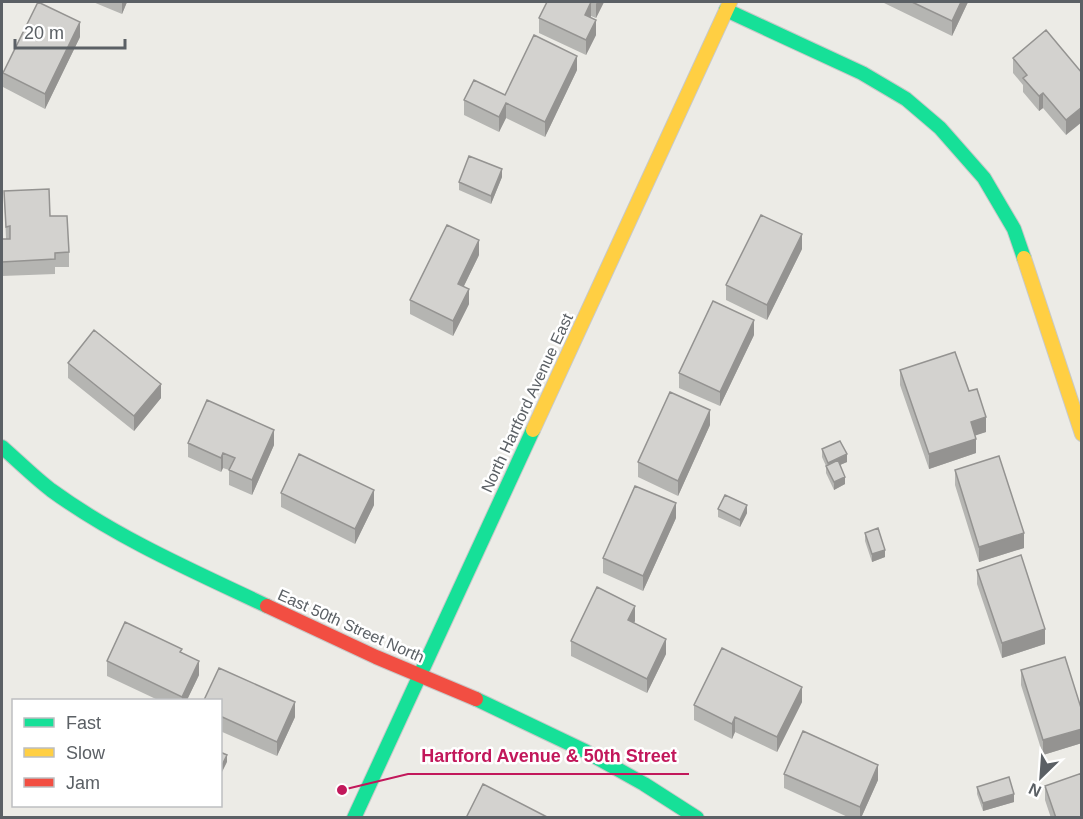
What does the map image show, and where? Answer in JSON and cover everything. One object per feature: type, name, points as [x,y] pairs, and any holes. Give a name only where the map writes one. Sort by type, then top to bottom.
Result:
[{"type":"street","points":[[728,6],[906,99],[940,128],[984,178],[1014,229],[1082,434]]},
{"type":"street","name":"North Hartford Avenue East","points":[[354,818],[728,6]]},
{"type":"street","name":"East 50th Street North","points":[[2,447],[50,489],[107,526],[186,568],[585,751],[644,784],[697,818]]},
{"type":"building","points":[[38,2],[80,22],[45,94],[3,73]]},
{"type":"building","points":[[547,2],[591,2],[585,15],[596,20],[586,40],[539,18]]},
{"type":"building","points":[[912,2],[961,2],[952,21]]},
{"type":"building","points":[[1046,30],[1082,73],[1082,107],[1066,120],[1043,93],[1039,96],[1023,78],[1027,75],[1013,58]]},
{"type":"building","points":[[534,35],[577,56],[545,122],[506,103],[499,117],[464,100],[474,80],[505,95]]},
{"type":"building","points":[[469,156],[502,169],[491,196],[459,182]]},
{"type":"building","points":[[49,189],[50,216],[67,216],[69,252],[55,253],[55,259],[2,262],[2,239],[10,239],[10,226],[6,227],[4,191]]},
{"type":"building","points":[[761,215],[802,234],[767,305],[726,285]]},
{"type":"building","points":[[447,225],[479,240],[458,284],[469,289],[453,321],[410,300]]},
{"type":"building","points":[[713,301],[754,320],[720,392],[679,373]]},
{"type":"building","points":[[94,330],[161,384],[134,416],[68,363]]},
{"type":"building","points":[[955,352],[969,391],[977,389],[986,417],[971,422],[976,439],[929,454],[900,370]]},
{"type":"building","points":[[670,392],[710,410],[678,481],[638,462]]},
{"type":"building","points":[[207,400],[274,430],[252,480],[229,470],[235,458],[223,453],[221,458],[188,443]]},
{"type":"building","points":[[840,441],[847,454],[828,463],[822,449]]},
{"type":"building","points":[[299,454],[374,490],[355,529],[281,493]]},
{"type":"building","points":[[999,456],[1024,533],[979,547],[955,470]]},
{"type":"building","points":[[838,460],[845,477],[834,482],[826,466]]},
{"type":"building","points":[[635,486],[676,503],[643,576],[603,558]]},
{"type":"building","points":[[725,495],[747,505],[740,520],[718,509]]},
{"type":"building","points":[[878,528],[885,550],[872,554],[865,533]]},
{"type":"building","points":[[1021,555],[1045,629],[1002,643],[977,570]]},
{"type":"building","points":[[597,587],[635,606],[628,620],[666,639],[647,679],[571,641]]},
{"type":"building","points":[[125,622],[182,649],[180,652],[199,661],[182,697],[107,661]]},
{"type":"building","points":[[722,648],[802,687],[777,737],[735,717],[732,724],[694,705]]},
{"type":"building","points":[[1065,657],[1082,711],[1082,729],[1043,740],[1021,670]]},
{"type":"building","points":[[219,668],[295,702],[277,742],[222,717],[222,699],[204,699]]},
{"type":"building","points":[[803,731],[878,765],[860,807],[784,774]]},
{"type":"building","points":[[222,753],[227,755],[222,765]]},
{"type":"building","points":[[1082,773],[1082,818],[1056,818],[1045,786]]},
{"type":"building","points":[[1009,777],[1014,794],[983,803],[977,787]]},
{"type":"building","points":[[483,784],[549,818],[466,818]]},
{"type":"traffic: fast","points":[[726,10],[862,73],[906,99],[940,128],[984,178],[1014,229],[1024,258]]},
{"type":"traffic: fast","points":[[354,818],[533,430]]},
{"type":"traffic: fast","points":[[2,447],[51,490],[102,523],[156,553],[267,606]]},
{"type":"traffic: fast","points":[[476,699],[585,751],[644,784],[697,818]]},
{"type":"traffic: slow","points":[[533,430],[730,2]]},
{"type":"traffic: slow","points":[[1024,258],[1082,434]]},
{"type":"traffic: jam","points":[[267,606],[376,657],[476,699]]},
{"type":"place","name":"Hartford Avenue & 50th Street","points":[[342,790]]}]
